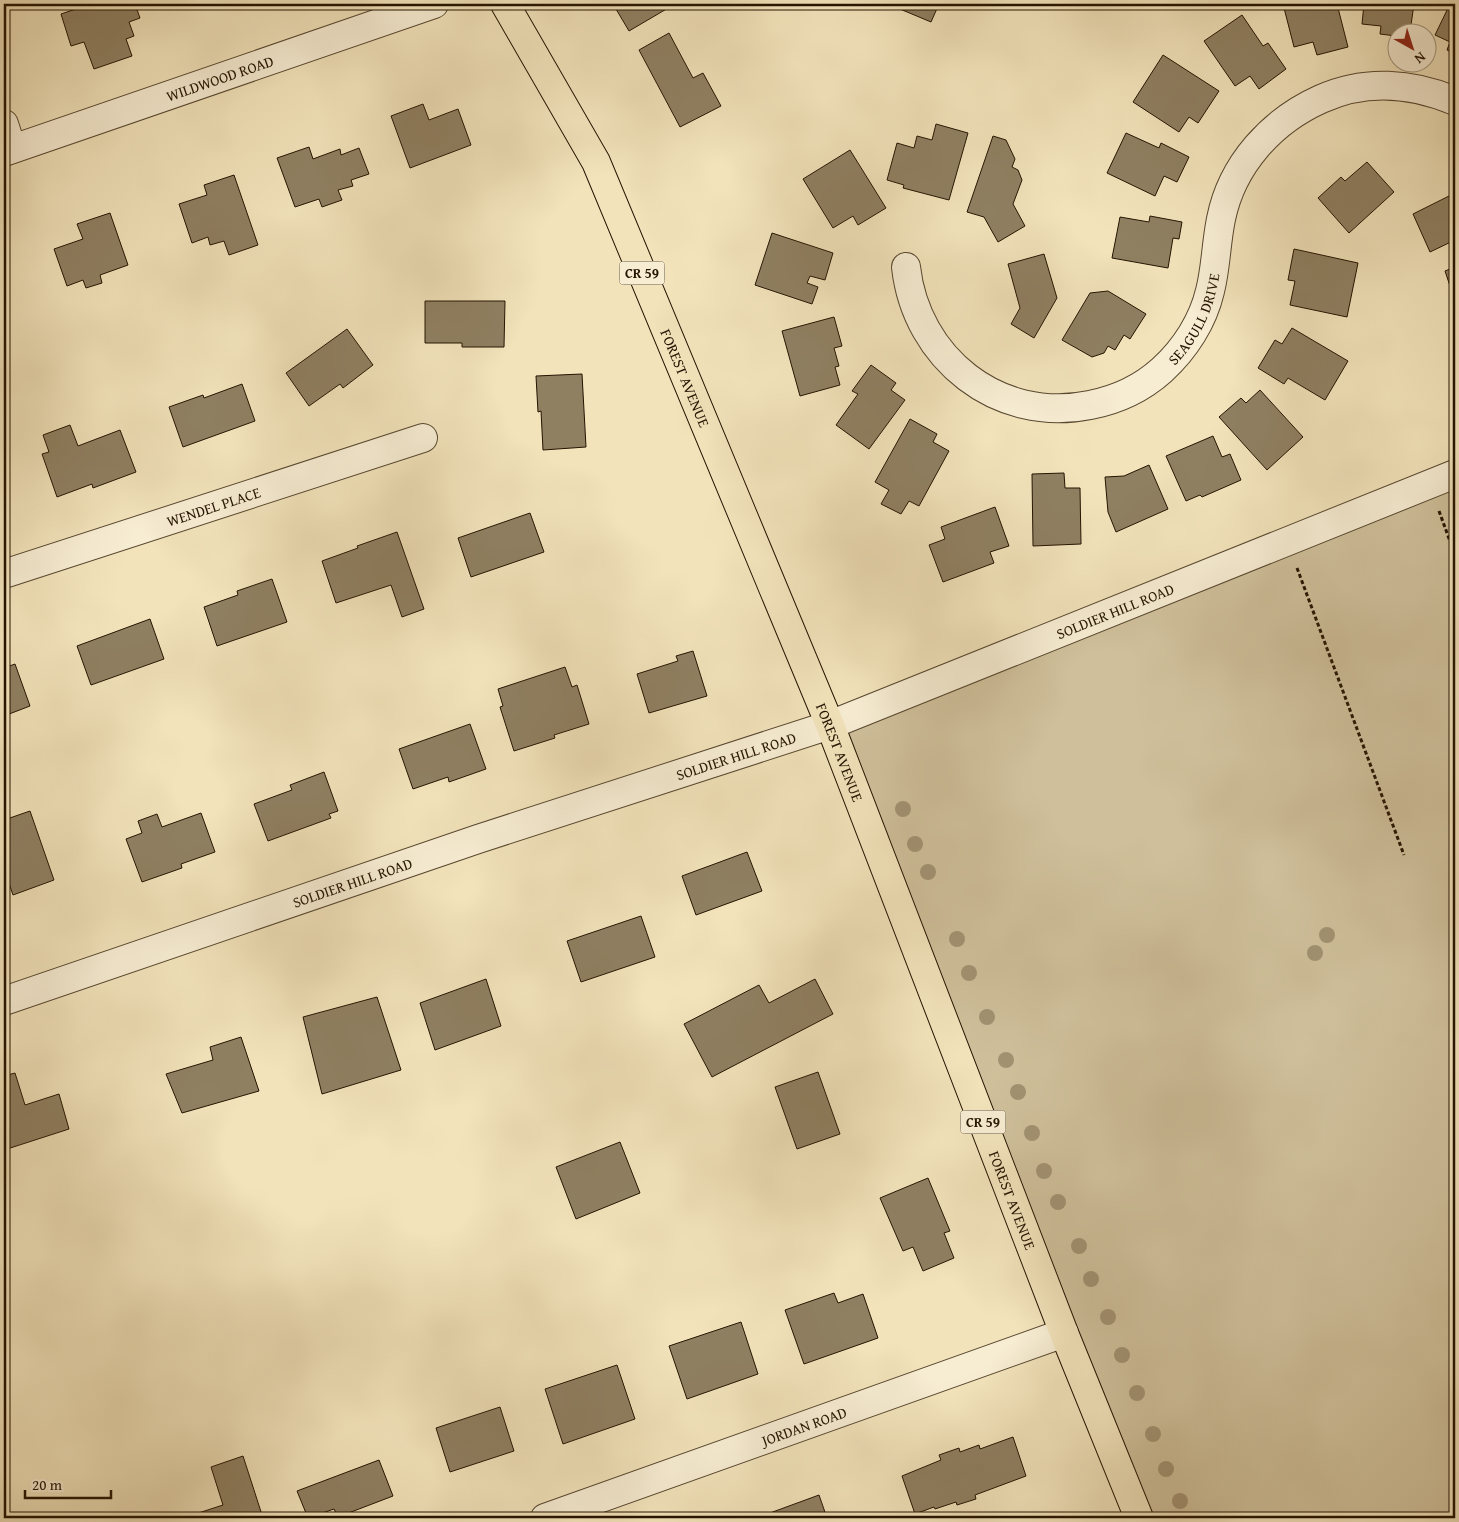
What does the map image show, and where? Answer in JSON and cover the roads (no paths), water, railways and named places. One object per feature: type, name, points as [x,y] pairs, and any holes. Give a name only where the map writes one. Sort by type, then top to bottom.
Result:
[{"type":"main road","name":"FOREST AVENUE","points":[[504,4],[596,162],[830,725],[1064,1333],[1138,1518]]},
{"type":"street","name":"WILDWOOD ROAD","points":[[7,141],[434,4]]},
{"type":"street","name":"SEAGULL DRIVE","points":[[906,267],[908,284],[917,315],[934,345],[956,369],[982,388],[1015,402],[1046,408],[1076,408],[1108,402],[1137,388],[1162,371],[1182,349],[1199,322],[1210,292],[1221,217],[1230,190],[1246,159],[1271,130],[1302,108],[1334,93],[1368,86],[1400,85],[1435,92],[1455,101]]},
{"type":"street","name":"WENDEL PLACE","points":[[4,574],[423,438]]},
{"type":"street","name":"SOLDIER HILL ROAD","points":[[4,1001],[478,839],[830,725],[1455,474]]},
{"type":"street","name":"JORDAN ROAD","points":[[544,1518],[1064,1333]]}]
